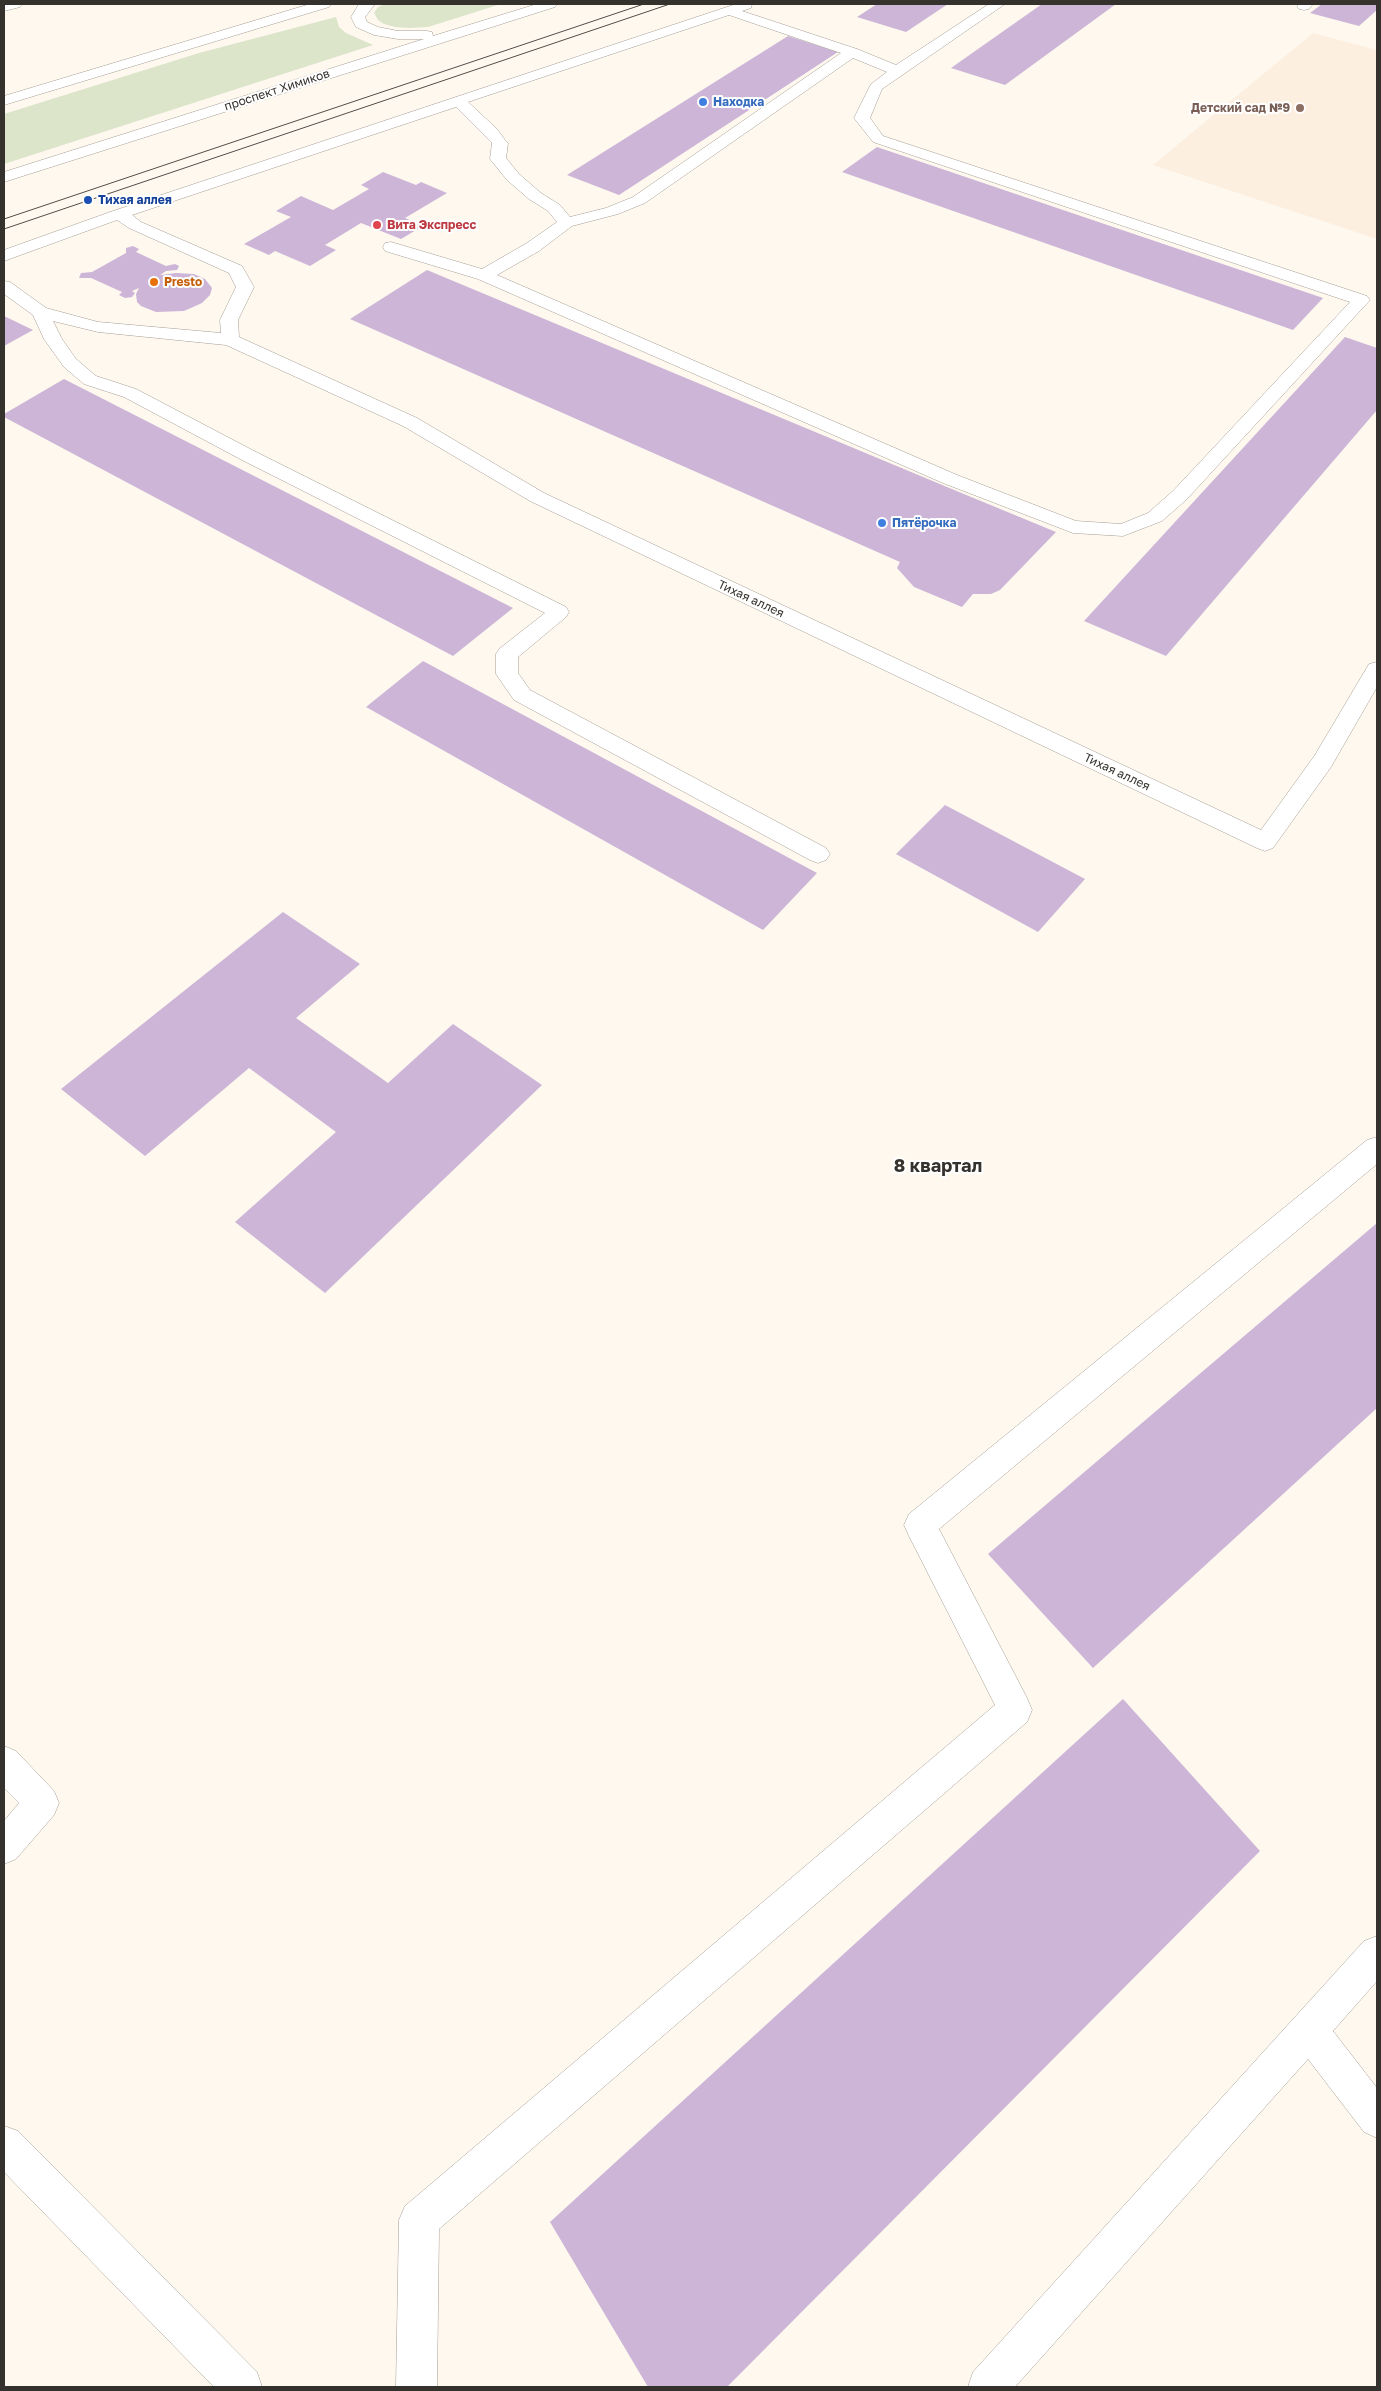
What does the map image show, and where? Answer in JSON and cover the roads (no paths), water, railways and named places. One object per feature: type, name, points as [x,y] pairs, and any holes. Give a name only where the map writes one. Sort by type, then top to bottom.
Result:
[{"type":"main road","points":[[4,7],[15,4]]},
{"type":"main road","points":[[4,101],[324,4]]},
{"type":"main road","points":[[368,4],[362,7],[358,17],[361,24],[374,31],[417,36],[468,30]]},
{"type":"main road","name":"проспект Химиков","points":[[4,177],[550,4]]},
{"type":"main road","points":[[4,256],[119,214],[749,4]]},
{"type":"main road","points":[[391,247],[484,275],[950,479],[1072,527],[1123,530],[1155,517],[1180,495],[1361,300],[878,138],[862,118],[876,87],[998,4]]},
{"type":"main road","points":[[729,11],[852,52],[897,71]]},
{"type":"main road","points":[[484,275],[533,247],[566,223],[612,211],[639,200],[852,52]]},
{"type":"main road","points":[[458,101],[492,132],[500,143],[498,159],[513,177],[535,196],[554,208],[566,223]]},
{"type":"main road","points":[[119,214],[135,225],[236,270],[245,287],[229,320],[230,340]]},
{"type":"main road","points":[[4,286],[40,312],[53,339],[70,363],[90,380],[130,393],[248,456],[559,612],[527,640],[507,654],[507,674],[522,694],[818,854]]},
{"type":"main road","name":"Тихая аллея","points":[[40,312],[98,327],[194,334],[230,340],[410,422],[537,497],[1265,842],[1323,761],[1377,669]]},
{"type":"main road","points":[[416,2387],[419,2220],[1015,1710],[920,1524],[1377,1148]]},
{"type":"main road","points":[[4,1763],[42,1803],[4,1848]]},
{"type":"main road","points":[[988,2387],[1377,1954]]},
{"type":"main road","points":[[1309,2030],[1377,2119]]},
{"type":"main road","points":[[4,2145],[242,2387]]},
{"type":"tram line","points":[[4,219],[644,4]]},
{"type":"tram line","points":[[4,229],[670,4]]},
{"type":"place","name":"Находка","points":[[703,102]]},
{"type":"place","name":"Детский сад №9","points":[[1300,108]]},
{"type":"place","name":"Тихая аллея","points":[[88,200]]},
{"type":"place","name":"Вита Экспресс","points":[[377,225]]},
{"type":"place","name":"Presto","points":[[154,282]]},
{"type":"place","name":"Пятёрочка","points":[[882,523]]},
{"type":"district","name":"8 квартал","points":[[938,1166]]}]
